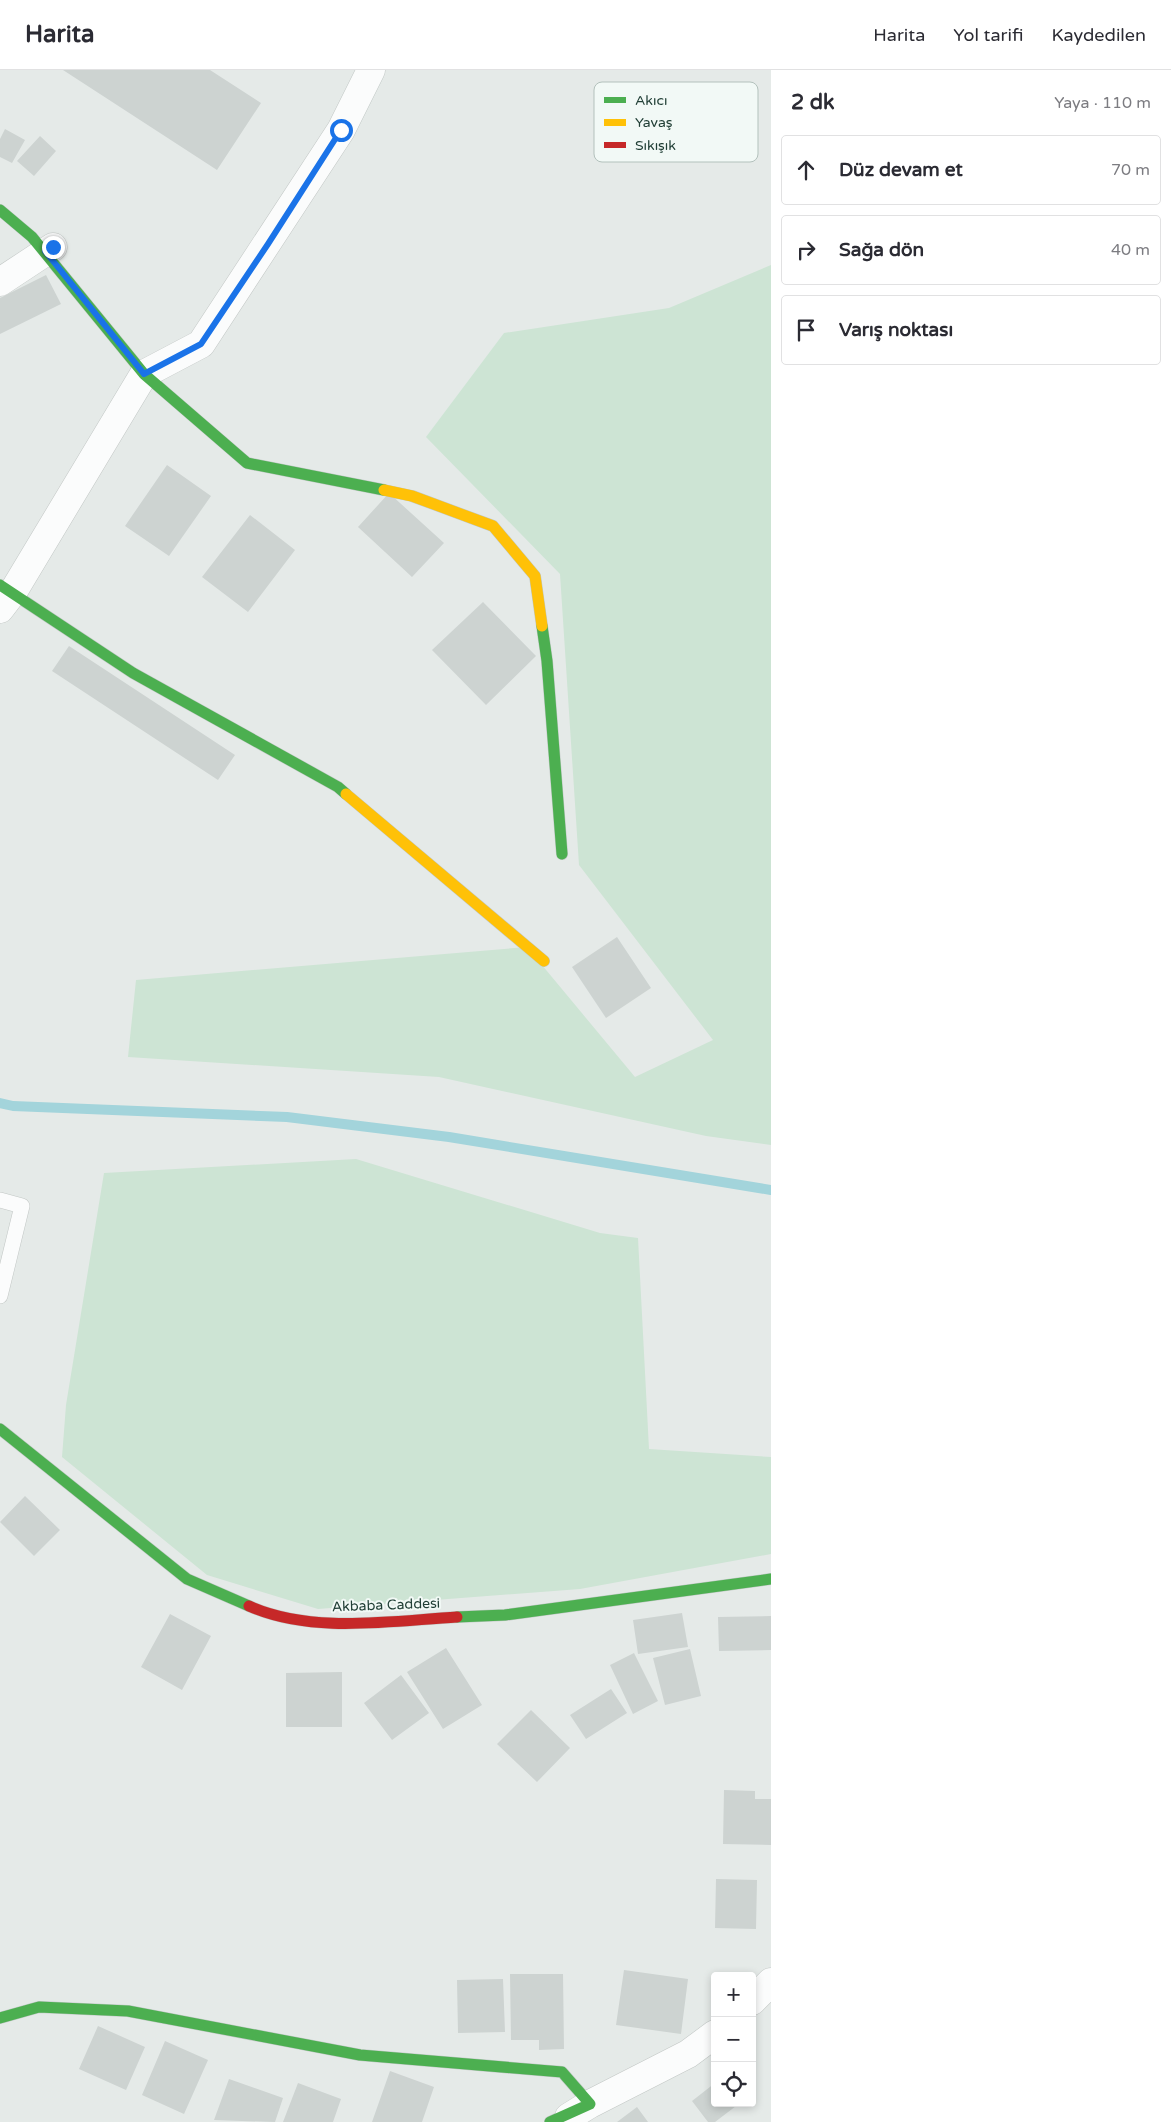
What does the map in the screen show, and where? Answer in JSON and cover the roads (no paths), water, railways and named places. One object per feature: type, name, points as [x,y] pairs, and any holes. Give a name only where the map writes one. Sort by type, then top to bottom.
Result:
[{"type":"street","points":[[371,70],[341,130],[201,344],[144,374],[4,595],[133,673],[338,787],[420,859],[544,960]]},
{"type":"street","points":[[0,210],[49,249],[144,374],[247,463],[412,496],[493,526],[535,576],[546,661],[562,854]]},
{"type":"street","points":[[0,282],[49,249]]},
{"type":"street","name":"Akbaba Caddesi","points":[[0,1429],[187,1579],[272,1616],[339,1623],[504,1615],[771,1579]]},
{"type":"street","points":[[756,1997],[771,1982]]},
{"type":"street","points":[[0,2018],[39,2007],[128,2011],[360,2055],[562,2072],[590,2104]]},
{"type":"street","points":[[550,2122],[590,2104],[688,2054],[711,2037]]},
{"type":"street","points":[[562,2122],[590,2104]]},
{"type":"lane","points":[[0,1200],[22,1206],[6,1240],[0,1292]]},
{"type":"waterway","points":[[0,1103],[13,1106],[287,1117],[449,1137],[771,1190]]}]
